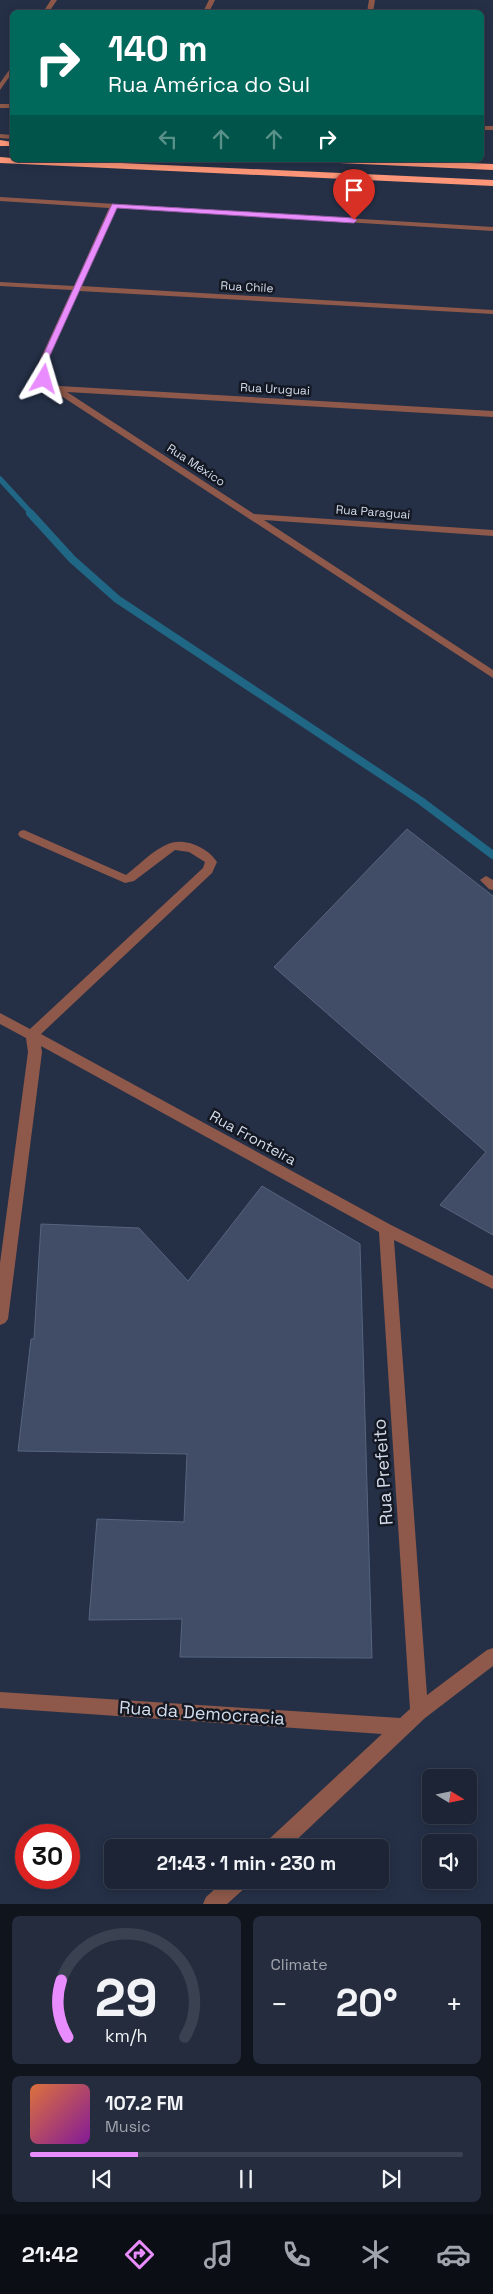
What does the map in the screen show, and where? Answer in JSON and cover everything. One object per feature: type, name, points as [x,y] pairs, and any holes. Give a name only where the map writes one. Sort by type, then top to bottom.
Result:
[{"type":"highway","points":[[43,162],[493,183]]},
{"type":"highway","points":[[378,162],[493,168]]},
{"type":"street","points":[[0,88],[10,71]]},
{"type":"street","points":[[0,199],[493,229]]},
{"type":"street","name":"Rua México","points":[[114,206],[78,289],[43,362],[44,379],[56,389],[493,675]]},
{"type":"street","name":"Rua Chile","points":[[0,284],[493,312]]},
{"type":"street","name":"Rua Uruguai","points":[[56,389],[493,414]]},
{"type":"street","name":"Rua Paraguai","points":[[252,516],[493,533]]},
{"type":"street","points":[[0,1319],[35,1052],[32,1035],[208,870],[212,862],[208,857],[184,845],[171,846],[130,878],[125,879],[24,834]]},
{"type":"street","name":"Rua Fronteira","points":[[0,1018],[386,1229],[493,1283]]},
{"type":"street","name":"Rua Prefeito","points":[[386,1229],[419,1712]]},
{"type":"street","points":[[284,1839],[419,1712],[493,1656]]},
{"type":"street","name":"Rua da Democracia","points":[[0,1700],[403,1727]]},
{"type":"street","points":[[213,1904],[229,1889]]},
{"type":"building","points":[[407,829],[493,896],[493,1235],[440,1205],[486,1152],[274,967]]},
{"type":"building","points":[[262,1186],[360,1244],[372,1658],[180,1657],[182,1619],[89,1620],[97,1519],[184,1522],[187,1454],[18,1451],[31,1339],[34,1339],[41,1224],[139,1228],[188,1281]]},
{"type":"waterway","points":[[0,479],[32,514]]},
{"type":"waterway","points":[[30,513],[72,559],[117,599],[421,801],[493,855]]},
{"type":"route","points":[[44,379],[43,362],[78,289],[114,206],[354,220]]}]
